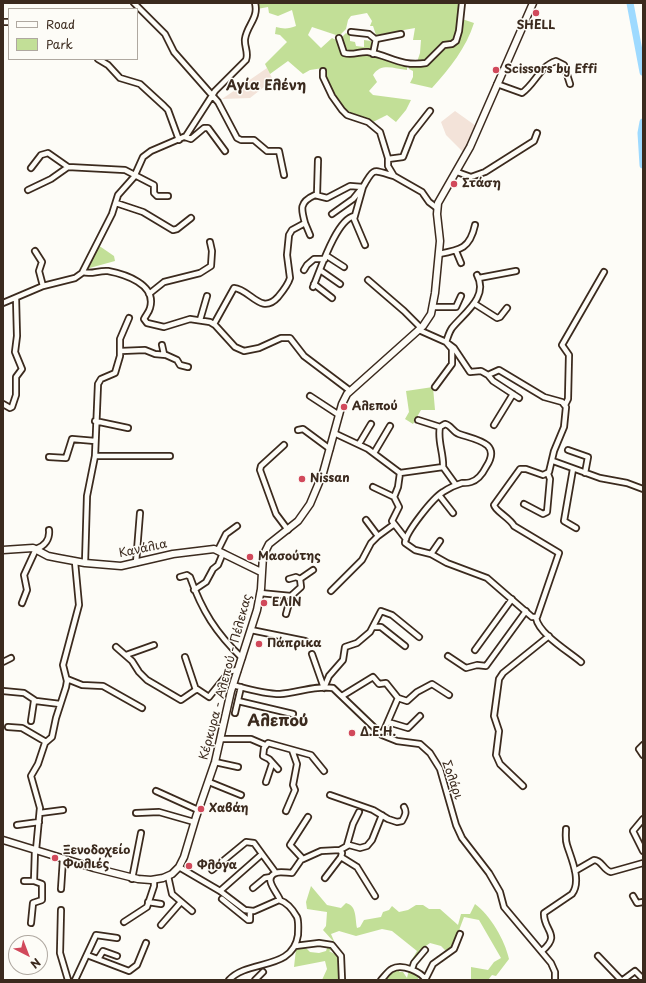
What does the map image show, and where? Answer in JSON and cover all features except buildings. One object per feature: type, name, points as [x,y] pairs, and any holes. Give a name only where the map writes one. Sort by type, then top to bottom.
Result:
[{"type":"main road","points":[[437,208],[470,147],[533,3]]},
{"type":"main road","name":"Κέρκυρα - Αλεπού - Πέλεκας","points":[[179,868],[215,762],[233,685],[251,630],[260,593],[262,556],[267,547],[301,517],[310,504],[321,479],[343,399],[349,390],[420,329],[429,319],[433,307],[439,254],[440,238],[437,208]]},
{"type":"main road","name":"Κανάλια","points":[[3,550],[36,549],[48,556],[75,562],[120,566],[173,554],[208,549],[220,552],[261,572]]},
{"type":"main road","points":[[3,840],[63,859],[132,878],[154,880],[168,876],[179,868]]},
{"type":"street","points":[[134,3],[165,34],[174,52],[222,108],[237,138],[241,140],[254,140],[267,151],[279,150],[284,175]]},
{"type":"street","points":[[185,138],[212,95],[247,59],[245,40],[256,14],[255,3]]},
{"type":"street","points":[[339,38],[344,53],[349,55],[363,52],[404,64],[421,64],[429,61],[444,45],[452,44],[456,41],[459,31],[462,3]]},
{"type":"street","points":[[351,32],[368,34],[375,39],[401,34]]},
{"type":"street","points":[[373,54],[375,39]]},
{"type":"street","points":[[100,60],[108,65],[120,78],[140,84],[168,110],[179,140]]},
{"type":"street","points":[[497,84],[522,93],[533,84],[543,69],[556,62],[564,65],[570,84]]},
{"type":"street","points":[[323,72],[323,78],[332,96],[342,110],[347,115],[368,122],[380,132],[388,158],[388,166],[394,176],[402,183],[422,192],[429,202],[437,208]]},
{"type":"street","points":[[388,158],[403,157],[412,134],[430,111]]},
{"type":"street","points":[[3,303],[43,286],[75,278],[83,272],[116,204],[119,194],[136,175],[142,158],[147,154],[179,140],[185,138],[191,139],[204,128],[208,128],[225,151]]},
{"type":"street","points":[[457,172],[471,177],[485,172],[515,151],[530,144],[536,138],[537,133]]},
{"type":"street","points":[[31,168],[42,155],[48,153],[68,167],[125,170],[154,184],[154,193],[157,196],[168,196]]},
{"type":"street","points":[[317,195],[318,160]]},
{"type":"street","points":[[28,190],[50,179],[68,167]]},
{"type":"street","points":[[332,214],[353,199],[363,187],[371,173],[375,171],[394,176]]},
{"type":"street","points":[[310,235],[301,210],[303,205],[313,196],[317,195],[325,199],[350,186],[363,187]]},
{"type":"street","points":[[363,187],[354,216],[365,245]]},
{"type":"street","points":[[116,204],[143,212],[173,230],[177,229],[191,218]]},
{"type":"street","points":[[332,298],[314,286],[340,227],[354,216]]},
{"type":"street","points":[[214,324],[234,288],[264,304],[270,304],[276,299],[290,278],[287,255],[289,235],[292,230],[305,223]]},
{"type":"street","points":[[439,254],[456,251],[465,246],[472,238],[475,225]]},
{"type":"street","points":[[149,294],[164,282],[189,274],[200,273],[211,266],[212,251],[210,242]]},
{"type":"street","points":[[35,251],[42,264],[39,271],[43,286]]},
{"type":"street","points":[[456,251],[461,263]]},
{"type":"street","points":[[304,270],[309,262],[314,259],[326,258],[344,267]]},
{"type":"street","points":[[320,270],[340,284]]},
{"type":"street","points":[[83,272],[90,274],[107,271],[132,277],[142,284],[149,294],[150,308],[144,319],[147,323],[164,327],[187,320],[200,320],[214,324],[233,345],[244,351],[259,348],[281,338],[290,338],[304,356],[349,390]]},
{"type":"street","points":[[446,342],[452,327],[475,304],[479,292],[478,276],[516,271]]},
{"type":"street","points":[[524,504],[542,513],[547,513],[550,484],[548,474],[553,461],[554,451],[564,427],[565,405],[568,399],[570,355],[562,345],[604,272]]},
{"type":"street","points":[[368,280],[404,311],[420,329],[446,342],[454,348],[469,371],[472,373],[481,371],[519,398]]},
{"type":"street","points":[[200,320],[207,296]]},
{"type":"street","points":[[433,307],[456,307],[461,296]]},
{"type":"street","points":[[3,404],[10,408],[12,407],[16,395],[16,377],[22,369],[15,352],[17,336],[16,298]]},
{"type":"street","points":[[475,304],[497,318],[500,317],[507,308]]},
{"type":"street","points":[[85,563],[87,496],[95,456],[95,421],[98,384],[101,379],[115,373],[121,351],[120,339],[129,318]]},
{"type":"street","points":[[435,387],[452,364],[452,349],[446,342]]},
{"type":"street","points":[[162,345],[164,354]]},
{"type":"street","points":[[121,351],[145,350],[156,355],[164,354],[177,360],[181,366],[188,367]]},
{"type":"street","points":[[488,375],[499,370],[544,397],[562,402],[565,405]]},
{"type":"street","points":[[494,426],[513,394]]},
{"type":"street","points":[[310,396],[339,415]]},
{"type":"street","points":[[418,420],[440,427],[447,424],[456,433],[483,442],[492,452],[490,462],[471,483],[456,485],[439,495],[415,523],[405,543],[415,550],[431,554],[452,565],[487,578],[536,618],[538,623],[549,636],[581,662]]},
{"type":"street","points":[[95,421],[128,428]]},
{"type":"street","points":[[359,444],[371,424]]},
{"type":"street","points":[[374,453],[390,426]]},
{"type":"street","points":[[440,427],[440,437],[444,458],[443,467],[456,485]]},
{"type":"street","points":[[298,430],[303,428],[330,449]]},
{"type":"street","points":[[334,433],[359,444],[374,453],[400,473],[443,467]]},
{"type":"street","points":[[49,457],[66,458],[72,439],[95,441]]},
{"type":"street","points":[[284,445],[260,469],[276,514],[288,530]]},
{"type":"street","points":[[568,450],[588,457],[585,473]]},
{"type":"street","points":[[95,456],[170,456]]},
{"type":"street","points":[[553,461],[600,478],[627,483],[643,489]]},
{"type":"street","points":[[536,618],[559,553],[514,526],[510,518],[494,506],[505,488],[520,469],[526,469],[543,475],[548,474]]},
{"type":"street","points":[[573,469],[564,521],[576,528]]},
{"type":"street","points":[[394,497],[400,473]]},
{"type":"street","points":[[373,487],[394,497],[399,506],[392,519],[393,525],[406,539]]},
{"type":"street","points":[[439,495],[453,513]]},
{"type":"street","points":[[136,563],[140,512]]},
{"type":"street","points":[[366,520],[378,536]]},
{"type":"street","points":[[331,591],[362,560],[371,543],[393,525]]},
{"type":"street","points":[[194,590],[206,582],[213,569],[218,566],[220,552],[226,534],[237,526]]},
{"type":"street","points":[[22,603],[27,590],[24,575],[36,549],[43,546],[50,536],[49,530]]},
{"type":"street","points":[[431,554],[440,541]]},
{"type":"street","points":[[34,881],[40,805],[31,776],[38,764],[46,742],[53,735],[60,704],[66,687],[67,679],[63,665],[79,605],[75,562]]},
{"type":"street","points":[[300,579],[313,570]]},
{"type":"street","points":[[180,577],[189,576],[210,623],[242,658]]},
{"type":"street","points":[[289,579],[296,577],[300,579]]},
{"type":"street","points":[[286,614],[290,596],[301,587],[300,579]]},
{"type":"street","points":[[260,593],[290,596]]},
{"type":"street","points":[[475,650],[512,599]]},
{"type":"street","points":[[324,688],[329,676],[343,660],[345,646],[357,643],[374,627],[380,612],[383,611],[392,615],[419,637]]},
{"type":"street","points":[[448,656],[466,668],[477,664],[486,666],[526,611]]},
{"type":"street","points":[[374,627],[381,627],[405,646]]},
{"type":"street","points":[[251,630],[305,641]]},
{"type":"street","points":[[523,786],[500,764],[496,755],[499,731],[494,716],[500,679],[503,673],[541,645],[549,636]]},
{"type":"street","points":[[126,655],[154,645]]},
{"type":"street","points":[[116,647],[126,655],[138,672],[147,680],[180,699],[196,690],[210,697],[230,672],[238,670]]},
{"type":"street","points":[[312,654],[324,688]]},
{"type":"street","points":[[186,657],[196,690]]},
{"type":"street","points":[[3,662],[11,658]]},
{"type":"street","points":[[342,696],[373,677],[379,684],[386,683],[398,698],[409,701],[417,692],[432,684],[449,695]]},
{"type":"street","points":[[67,679],[82,685],[103,686],[142,708]]},
{"type":"street","points":[[233,685],[266,693],[279,694],[324,688]]},
{"type":"street","points":[[235,713],[241,687]]},
{"type":"street","name":"Σολάρι","points":[[324,688],[333,688],[382,735],[397,741],[422,745],[435,759],[441,771],[459,833],[489,873],[500,892],[504,907],[542,951],[553,967],[555,980]]},
{"type":"street","points":[[3,691],[25,694],[34,701],[60,704]]},
{"type":"street","points":[[382,735],[398,698]]},
{"type":"street","points":[[31,721],[34,701]]},
{"type":"street","points":[[238,701],[292,714]]},
{"type":"street","points":[[388,722],[408,728],[420,716]]},
{"type":"street","points":[[8,727],[22,728],[46,742]]},
{"type":"street","points":[[221,739],[251,739],[265,745],[271,743],[312,755],[324,771]]},
{"type":"street","points":[[265,745],[263,756],[269,759],[278,769]]},
{"type":"street","points":[[643,745],[640,749],[643,755]]},
{"type":"street","points":[[286,811],[296,790],[293,785],[298,764],[292,750]]},
{"type":"street","points":[[215,762],[238,767]]},
{"type":"street","points":[[266,782],[272,764]]},
{"type":"street","points":[[208,782],[241,795]]},
{"type":"street","points":[[156,791],[198,810]]},
{"type":"street","points":[[330,795],[373,810],[382,816],[400,822],[405,815],[404,807]]},
{"type":"street","points":[[40,813],[63,810]]},
{"type":"street","points":[[136,813],[160,812],[194,822]]},
{"type":"street","points":[[253,888],[265,878],[271,877],[276,873],[292,873],[302,859],[323,850],[340,850],[347,845],[353,824],[359,812]]},
{"type":"street","points":[[347,845],[362,848],[369,844],[382,816]]},
{"type":"street","points":[[302,859],[290,845],[308,817]]},
{"type":"street","points":[[643,819],[633,831],[643,851]]},
{"type":"street","points":[[18,824],[39,822]]},
{"type":"street","points":[[542,951],[550,944],[551,938],[544,913],[573,892],[575,871],[566,843],[566,829]]},
{"type":"street","points":[[132,878],[141,833]]},
{"type":"street","points":[[212,870],[246,842],[254,843],[276,873]]},
{"type":"street","points":[[325,878],[341,857],[342,853],[340,850]]},
{"type":"street","points":[[220,891],[262,854]]},
{"type":"street","points":[[341,857],[357,867],[375,896]]},
{"type":"street","points":[[61,889],[63,859]]},
{"type":"street","points":[[575,871],[596,859],[611,872],[643,863]]},
{"type":"street","points":[[179,868],[220,891],[242,909],[250,911],[280,900]]},
{"type":"street","points":[[168,876],[172,885],[172,893],[192,911]]},
{"type":"street","points":[[229,980],[238,973],[284,958],[295,946],[298,932],[297,918],[292,910],[280,900],[271,884],[271,877]]},
{"type":"street","points":[[124,922],[145,909],[154,886],[154,880]]},
{"type":"street","points":[[24,882],[34,881],[42,884],[42,899],[33,903],[31,923]]},
{"type":"street","points":[[633,896],[637,903],[643,902]]},
{"type":"street","points":[[222,900],[248,920],[250,920],[250,911]]},
{"type":"street","points":[[148,902],[161,904]]},
{"type":"street","points":[[161,925],[181,902]]},
{"type":"street","points":[[61,910],[60,953],[68,980]]},
{"type":"street","points":[[75,980],[96,934],[117,938]]},
{"type":"street","points":[[381,980],[394,968],[412,969],[426,979],[433,964],[452,951],[460,934]]},
{"type":"street","points":[[86,955],[129,971],[137,965],[146,943]]},
{"type":"street","points":[[295,946],[319,943],[333,946],[341,956],[342,980]]},
{"type":"street","points":[[412,969],[414,963],[426,950]]},
{"type":"street","points":[[98,959],[103,951],[117,956]]},
{"type":"street","points":[[598,956],[622,980],[635,970],[643,979]]},
{"type":"street","points":[[254,980],[263,972]]},
{"type":"shaded area","points":[[267,68],[273,80],[250,98],[222,99]]},
{"type":"shaded area","points":[[455,111],[476,126],[464,153],[446,135],[441,122]]},
{"type":"green space","points":[[257,3],[461,3],[459,18],[474,23],[467,41],[457,57],[432,88],[410,83],[413,77],[413,71],[409,69],[408,65],[416,65],[420,53],[421,40],[413,40],[415,28],[376,35],[373,26],[370,26],[372,21],[367,13],[351,16],[348,20],[346,29],[339,36],[312,27],[308,35],[321,48],[332,38],[338,41],[346,33],[350,36],[350,41],[355,42],[356,46],[364,47],[364,40],[371,41],[371,54],[407,66],[407,70],[384,67],[376,71],[373,75],[377,82],[369,91],[373,95],[411,100],[406,110],[396,122],[387,115],[373,122],[353,114],[342,106],[329,86],[324,75],[326,71],[323,68],[310,70],[303,74],[288,61],[270,74],[265,64],[287,42],[280,35],[275,34],[276,27],[291,28],[296,26],[292,10],[278,16],[269,13],[268,7],[257,9]]},
{"type":"green space","points":[[98,245],[114,256],[115,261],[86,269]]},
{"type":"green space","points":[[433,387],[435,410],[421,410],[413,424],[405,419],[409,412],[406,391]]},
{"type":"green space","points":[[311,886],[327,905],[341,908],[346,903],[350,905],[355,913],[357,928],[360,927],[364,920],[381,917],[383,912],[389,910],[392,906],[399,912],[408,910],[416,905],[423,905],[429,909],[440,909],[458,925],[461,914],[470,914],[475,904],[481,909],[496,928],[509,959],[496,976],[492,975],[488,980],[471,980],[471,967],[488,970],[494,962],[501,958],[479,920],[464,917],[452,949],[447,952],[441,946],[430,943],[423,948],[410,971],[418,976],[418,980],[384,980],[397,969],[400,972],[403,972],[407,978],[411,961],[417,951],[392,931],[382,929],[356,936],[339,931],[331,934],[334,941],[330,945],[333,949],[329,951],[340,957],[341,980],[322,980],[327,969],[325,961],[294,967],[296,949],[306,948],[310,952],[319,953],[326,951],[328,945],[333,941],[323,930],[326,926],[327,912],[307,909],[306,902]]},
{"type":"waterway","points":[[630,3],[643,72]]},
{"type":"waterway","points":[[643,122],[641,133],[643,165]]},
{"type":"place","name":"SHELL","points":[[536,13]]},
{"type":"place","name":"Scissors by Effi","points":[[496,70]]},
{"type":"place","name":"Στάση","points":[[454,184]]},
{"type":"place","name":"Αλεπού","points":[[344,407]]},
{"type":"place","name":"Nissan","points":[[302,479]]},
{"type":"place","name":"Μασούτης","points":[[250,557]]},
{"type":"place","name":"ΕΛΙΝ","points":[[264,603]]},
{"type":"place","name":"Πάπρικα","points":[[259,644]]},
{"type":"place","name":"Δ.Ε.Η.","points":[[352,733]]},
{"type":"place","name":"Χαβάη","points":[[201,809]]},
{"type":"place","name":"Ξενοδοχείο Φωλιές","points":[[55,858]]},
{"type":"place","name":"Φλόγα","points":[[189,866]]},
{"type":"district","name":"Αγία Ελένη","points":[[266,86]]},
{"type":"district","name":"Αλεπού","points":[[278,722]]}]
